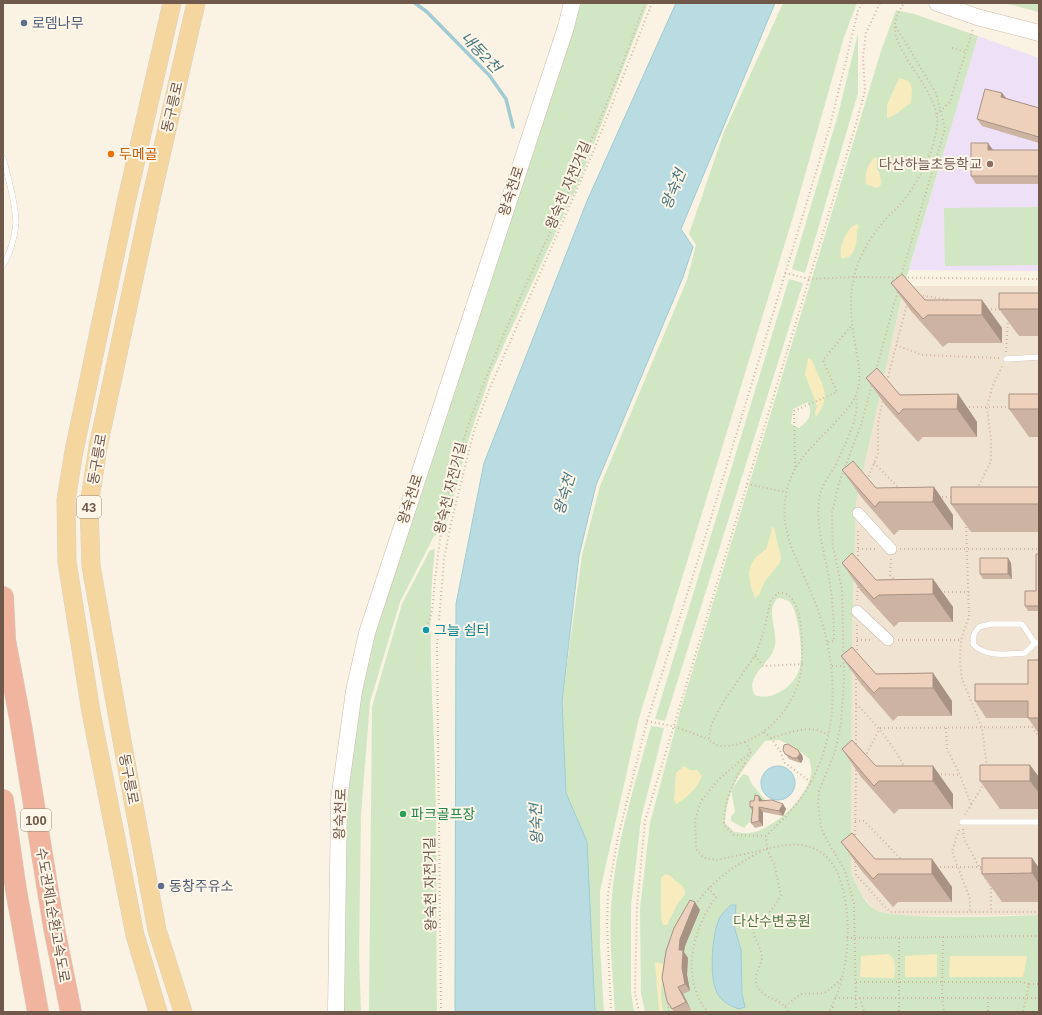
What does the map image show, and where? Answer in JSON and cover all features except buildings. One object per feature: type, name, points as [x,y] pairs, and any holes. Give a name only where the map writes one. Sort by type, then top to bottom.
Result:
[{"type":"highway","name":"수도권제1순환고속도로","points":[[3,597],[4,633],[20,719],[54,928],[71,1012]]},
{"type":"highway","name":"100","points":[[3,800],[16,890],[38,1012]]},
{"type":"main road","name":"동구릉로","points":[[158,1012],[135,935],[91,712],[67,562],[66,500],[74,451],[126,203],[172,3]]},
{"type":"main road","name":"동구릉로","points":[[183,1012],[157,930],[91,566],[89,505],[98,447],[149,206],[196,3]]},
{"type":"street","name":"왕숙천로","points":[[336,1012],[339,800],[354,691],[367,633],[566,27],[572,3]]},
{"type":"street","points":[[937,3],[977,17],[1039,33]]},
{"type":"street","points":[[858,513],[891,550]]},
{"type":"street","points":[[857,611],[888,640]]},
{"type":"lane","points":[[3,158],[8,176],[16,223],[8,257],[3,265]]},
{"type":"lane","points":[[1006,359],[1039,357]]},
{"type":"lane","points":[[991,624],[1022,624],[1037,643],[1025,653],[1000,655],[979,650],[973,644],[974,634],[979,627],[991,624]]},
{"type":"lane","points":[[962,822],[1039,822]]},
{"type":"path","points":[[426,627],[432,618],[436,570],[446,509],[456,464],[483,387],[514,310],[590,144],[645,3]]},
{"type":"path","name":"왕숙천 자전거길","points":[[441,1012],[437,646],[444,559],[451,523],[474,432],[489,390],[592,156],[652,3]]},
{"type":"path","points":[[612,1012],[607,924],[608,893],[618,837],[647,721],[699,559],[830,126],[858,12],[862,3]]},
{"type":"path","points":[[639,1012],[635,993],[637,908],[645,821],[672,726],[863,98],[865,91],[863,58],[866,33],[880,3]]},
{"type":"path","points":[[751,752],[729,789],[724,810],[724,826],[734,835],[766,836],[803,796],[811,782],[826,748],[834,699],[832,666],[828,642],[818,609],[788,541],[784,522],[786,492],[795,468],[806,452],[836,422],[856,396],[860,383],[860,365],[850,310],[854,277],[870,241],[881,224],[902,202],[922,174],[932,147],[937,125],[937,114],[921,80],[899,43],[895,29],[897,16],[904,3]]},
{"type":"path","points":[[937,114],[950,102],[977,17]]},
{"type":"path","points":[[952,48],[966,52]]},
{"type":"path","points":[[785,273],[809,279],[854,277],[1039,279]]},
{"type":"path","points":[[917,295],[922,294],[951,301]]},
{"type":"path","points":[[887,384],[896,345],[909,301]]},
{"type":"path","points":[[980,308],[1009,309]]},
{"type":"path","points":[[976,491],[991,461],[991,440],[987,407],[992,388],[1006,359],[1009,316]]},
{"type":"path","points":[[795,468],[794,411],[837,392],[823,360],[852,324]]},
{"type":"path","points":[[896,345],[922,355],[1006,359]]},
{"type":"path","points":[[828,642],[834,641],[834,624],[830,585],[819,532],[818,505],[822,489],[837,461],[850,430],[858,404],[856,396]]},
{"type":"path","points":[[867,481],[878,454],[878,424],[884,396]]},
{"type":"path","points":[[958,406],[1017,407]]},
{"type":"path","points":[[874,463],[904,492]]},
{"type":"path","points":[[746,484],[786,492]]},
{"type":"path","points":[[933,497],[957,497]]},
{"type":"path","points":[[858,513],[858,565]]},
{"type":"path","points":[[967,519],[965,526],[969,616],[961,640],[960,661],[962,679],[982,728],[988,770]]},
{"type":"path","points":[[858,550],[1039,549]]},
{"type":"path","points":[[891,550],[890,575],[899,584]]},
{"type":"path","points":[[857,655],[858,580]]},
{"type":"path","points":[[938,592],[969,592]]},
{"type":"path","points":[[647,721],[683,729],[721,747],[744,742],[764,731],[784,710],[791,700],[800,680],[803,664],[803,644],[795,602],[790,596],[782,593],[774,596],[771,600],[764,630],[754,656],[711,725],[709,740]]},
{"type":"path","points":[[857,640],[961,640]]},
{"type":"path","points":[[754,656],[763,666],[803,664]]},
{"type":"path","points":[[832,666],[844,666]]},
{"type":"path","points":[[856,670],[856,752]]},
{"type":"path","points":[[856,704],[880,728],[895,749],[908,772]]},
{"type":"path","points":[[880,728],[1032,727],[1039,737]]},
{"type":"path","points":[[862,762],[880,728]]},
{"type":"path","points":[[946,728],[947,749],[960,775],[971,804]]},
{"type":"path","points":[[770,738],[815,729],[821,730],[828,735]]},
{"type":"path","points":[[764,731],[780,751],[785,763],[811,782]]},
{"type":"path","points":[[744,742],[751,752]]},
{"type":"path","points":[[751,752],[719,779],[701,801],[695,820],[696,849],[704,858],[709,860],[735,857],[796,844],[804,845],[823,853],[831,861],[843,891],[847,952],[842,978],[836,998],[829,1012]]},
{"type":"path","points":[[855,841],[856,759]]},
{"type":"path","points":[[856,775],[859,768]]},
{"type":"path","points":[[930,774],[960,775]]},
{"type":"path","points":[[970,912],[970,899],[952,851],[962,822],[971,804],[988,778]]},
{"type":"path","points":[[855,821],[864,821],[904,862]]},
{"type":"path","points":[[962,822],[964,839],[978,867],[991,887],[991,912]]},
{"type":"path","points":[[766,836],[767,849],[774,864],[781,895],[773,908],[754,929],[754,937],[762,952],[762,958],[756,980],[758,988],[763,993],[785,1006],[788,1012]]},
{"type":"path","points":[[695,906],[708,888],[734,866],[767,849]]},
{"type":"path","points":[[855,855],[856,875],[890,912],[1039,912]]},
{"type":"path","points":[[930,867],[986,867]]},
{"type":"path","points":[[708,888],[716,897],[703,917],[697,934],[693,951],[692,970],[697,995],[708,1012]]},
{"type":"path","points":[[847,938],[1039,936]]},
{"type":"path","points":[[943,937],[942,998],[944,1012]]},
{"type":"path","points":[[899,938],[899,1012]]},
{"type":"path","points":[[785,1006],[801,994],[827,993],[842,978]]},
{"type":"path","points":[[665,982],[665,997],[669,1012]]},
{"type":"path","points":[[856,982],[1021,982],[1039,984]]},
{"type":"path","points":[[1023,1012],[1029,984]]},
{"type":"path","points":[[836,998],[1039,998]]},
{"type":"path","points":[[860,998],[864,1012]]},
{"type":"path","points":[[988,998],[988,1012]]},
{"type":"path","points":[[833,1012],[834,1002]]},
{"type":"shaded area","name":"다산하늘초등학교","points":[[978,36],[1039,58],[1039,271],[909,270]]},
{"type":"shaded area","points":[[904,286],[1039,286],[1039,915],[898,916],[874,910],[862,895],[851,873],[852,643],[856,503]]},
{"type":"green space","points":[[579,3],[648,3],[581,177],[491,373],[469,438],[445,530],[434,536],[400,602],[370,702],[361,815],[359,955],[361,1012],[341,1012],[342,808],[368,642]]},
{"type":"green space","points":[[783,3],[857,3],[844,37],[793,217],[639,718],[600,891],[600,946],[604,1012],[595,1012],[591,948],[566,793],[562,701],[582,555],[600,486],[687,280],[696,245],[689,234],[724,132]]},
{"type":"green space","points":[[1004,3],[1039,3],[1039,12]]},
{"type":"green space","name":"다산수변공원","points":[[896,10],[914,14],[978,36],[904,286],[856,503],[852,643],[851,873],[870,906],[885,913],[952,917],[1039,915],[1039,1012],[645,1012],[641,993],[640,908],[650,823],[678,718],[881,51]],"holes":[[[808,402],[810,410],[808,420],[799,428],[791,424],[793,409]],[[778,598],[789,601],[793,607],[799,628],[801,661],[798,674],[789,686],[776,694],[762,697],[755,695],[752,689],[758,671],[774,649],[775,636],[772,615],[774,603]],[[779,740],[795,747],[809,759],[811,772],[808,783],[803,793],[788,811],[768,826],[758,831],[749,833],[734,832],[725,823],[729,798],[743,769],[765,741]]]},
{"type":"green space","points":[[858,33],[858,93],[805,273],[792,269],[838,115]]},
{"type":"green space","points":[[1039,207],[1039,265],[945,266],[944,208]]},
{"type":"green space","points":[[789,279],[803,283],[665,721],[655,719]]},
{"type":"green space","name":"파크골프장","points":[[435,549],[431,604],[431,660],[436,800],[437,1012],[369,1012],[372,707],[402,604],[430,550]]},
{"type":"green space","points":[[651,726],[664,728],[641,819],[631,906],[631,991],[634,1012],[615,1012],[610,925],[614,874],[628,810]]},
{"type":"green space","points":[[743,774],[749,776],[751,783],[767,802],[744,828],[731,821],[731,816],[735,812],[731,790]]},
{"type":"sand","points":[[899,78],[909,81],[912,89],[911,103],[893,116],[887,118],[887,105]]},
{"type":"sand","points":[[875,157],[877,158],[877,169],[879,171],[881,181],[881,185],[877,188],[866,184],[867,169]]},
{"type":"sand","points":[[857,224],[859,227],[857,231],[855,249],[850,256],[841,258],[841,249],[844,238],[850,229]]},
{"type":"sand","points":[[808,358],[812,360],[822,382],[825,395],[821,409],[816,417],[815,413],[817,406],[805,374]]},
{"type":"sand","points":[[771,527],[774,528],[781,558],[779,564],[765,581],[759,595],[755,598],[751,587],[749,573],[755,558],[766,549],[772,530]]},
{"type":"sand","points":[[684,766],[690,770],[697,770],[702,776],[698,784],[691,792],[676,804],[674,800],[676,773]]},
{"type":"sand","points":[[665,874],[671,876],[684,888],[685,894],[677,905],[667,925],[663,925],[661,910],[661,878]]},
{"type":"sand","points":[[888,954],[894,961],[894,978],[860,977],[861,956]]},
{"type":"sand","points":[[937,954],[937,977],[905,977],[905,956]]},
{"type":"sand","points":[[950,956],[1027,957],[1023,977],[949,977]]},
{"type":"sand","points":[[655,962],[663,964],[661,996],[663,1012],[659,1012]]},
{"type":"water","name":"왕숙천","points":[[676,3],[775,3],[681,229],[693,247],[683,277],[596,485],[579,556],[562,701],[566,793],[587,842],[595,1012],[455,1012],[456,604],[484,463],[587,201]]},
{"type":"water","points":[[778,766],[790,771],[795,783],[790,795],[778,800],[766,795],[761,783],[766,771]]},
{"type":"water","points":[[731,905],[736,905],[734,926],[741,950],[742,994],[745,1007],[739,1009],[723,1001],[719,996],[713,980],[712,970],[714,936],[721,915]]},
{"type":"waterway","name":"내동2천","points":[[415,3],[427,12],[489,75],[506,99],[513,127]]},
{"type":"place","name":"로뎀나무","points":[[24,23]]},
{"type":"place","name":"두메골","points":[[111,154]]},
{"type":"place","name":"다산하늘초등학교","points":[[990,164]]},
{"type":"place","name":"그늘 쉼터","points":[[426,630]]},
{"type":"place","name":"파크골프장","points":[[403,814]]},
{"type":"place","name":"동창주유소","points":[[161,886]]}]
